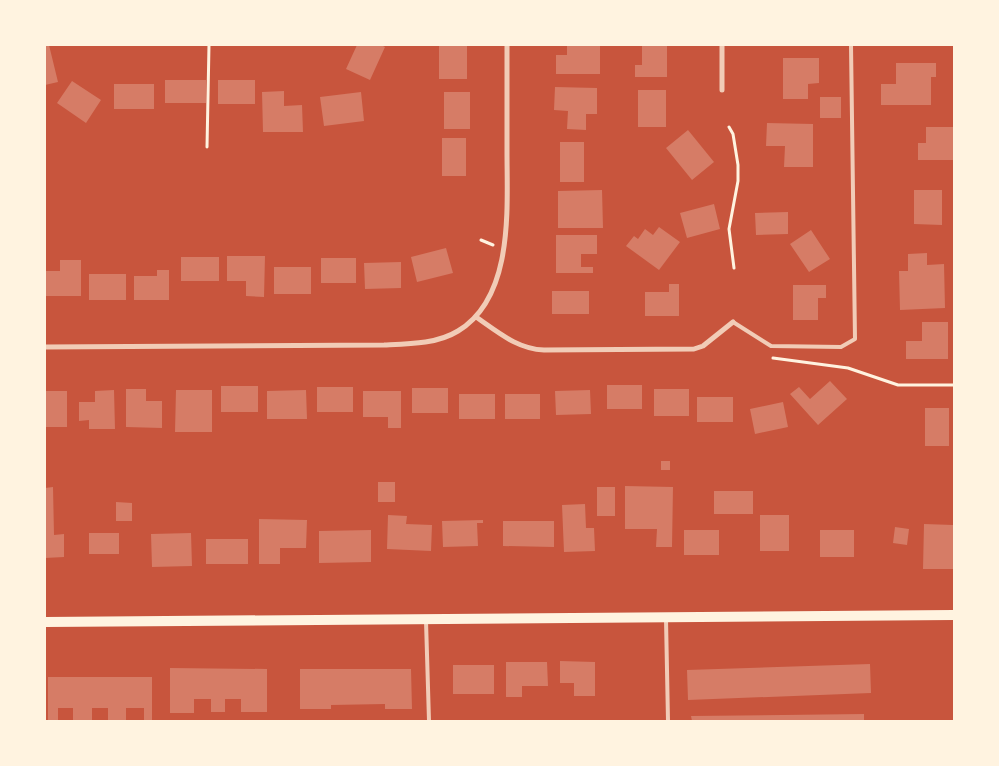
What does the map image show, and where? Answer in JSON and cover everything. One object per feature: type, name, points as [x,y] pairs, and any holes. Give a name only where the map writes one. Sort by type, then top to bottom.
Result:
[{"type":"main road","points":[[45,622],[954,615]]},
{"type":"street","points":[[45,347],[411,344],[436,340],[459,330],[483,309],[497,278],[505,243],[507,203],[507,45]]},
{"type":"street","points":[[722,45],[722,90]]},
{"type":"street","points":[[476,317],[509,340],[526,348],[544,350],[694,349],[703,346],[733,322]]},
{"type":"lane","points":[[733,322],[771,346],[841,347],[855,339],[851,45]]},
{"type":"lane","points":[[666,617],[668,721]]},
{"type":"lane","points":[[426,619],[427,721]]},
{"type":"path","points":[[207,147],[209,45]]},
{"type":"path","points":[[729,127],[733,134],[738,165],[738,181],[729,229],[734,268]]},
{"type":"path","points":[[481,240],[494,245]]},
{"type":"path","points":[[767,358],[848,368],[898,385],[954,386]]},
{"type":"building","points":[[45,45],[49,45],[58,82],[45,85]]},
{"type":"building","points":[[357,45],[381,45],[385,47],[370,80],[346,69]]},
{"type":"building","points":[[439,45],[467,45],[467,79],[439,79]]},
{"type":"building","points":[[567,45],[600,45],[600,74],[556,74],[556,55],[567,55]]},
{"type":"building","points":[[642,45],[667,45],[667,77],[635,77],[635,65],[642,65]]},
{"type":"building","points":[[783,58],[819,58],[819,83],[808,84],[808,99],[783,99]]},
{"type":"building","points":[[896,63],[936,63],[936,77],[931,77],[931,105],[881,105],[881,84],[896,84]]},
{"type":"building","points":[[165,80],[206,80],[206,103],[165,103]]},
{"type":"building","points":[[218,80],[255,80],[255,104],[218,104]]},
{"type":"building","points":[[72,81],[101,100],[86,123],[57,103]]},
{"type":"building","points":[[114,84],[154,84],[154,109],[114,109]]},
{"type":"building","points":[[555,87],[597,88],[597,114],[586,114],[586,130],[567,129],[568,111],[554,110]]},
{"type":"building","points":[[638,90],[666,90],[666,127],[638,127]]},
{"type":"building","points":[[284,91],[284,106],[302,105],[303,132],[263,132],[262,92]]},
{"type":"building","points":[[361,92],[364,121],[324,126],[320,97]]},
{"type":"building","points":[[444,92],[470,92],[470,129],[444,129]]},
{"type":"building","points":[[820,97],[841,97],[841,118],[820,118]]},
{"type":"building","points":[[767,123],[813,124],[813,167],[784,167],[785,146],[766,146]]},
{"type":"building","points":[[926,127],[953,127],[953,160],[918,160],[918,143],[926,143]]},
{"type":"building","points":[[688,130],[714,162],[692,180],[666,148]]},
{"type":"building","points":[[442,138],[466,138],[466,176],[442,176]]},
{"type":"building","points":[[560,142],[584,142],[584,182],[560,182]]},
{"type":"building","points":[[602,190],[603,228],[558,228],[558,191]]},
{"type":"building","points":[[914,190],[942,190],[942,225],[914,224]]},
{"type":"building","points":[[714,204],[720,229],[687,238],[680,213]]},
{"type":"building","points":[[788,212],[788,234],[756,235],[755,213]]},
{"type":"building","points":[[659,227],[680,242],[659,270],[626,246],[634,236],[638,239],[645,229],[653,235]]},
{"type":"building","points":[[811,230],[830,259],[809,272],[790,244]]},
{"type":"building","points":[[556,235],[597,235],[597,254],[581,254],[581,267],[593,267],[593,273],[556,273]]},
{"type":"building","points":[[446,248],[453,273],[417,282],[411,257]]},
{"type":"building","points":[[927,253],[927,265],[944,264],[945,308],[900,310],[899,271],[908,271],[908,254]]},
{"type":"building","points":[[227,256],[265,256],[264,297],[246,296],[246,281],[227,281]]},
{"type":"building","points":[[181,257],[219,257],[219,281],[181,281]]},
{"type":"building","points":[[321,258],[356,258],[356,283],[321,283]]},
{"type":"building","points":[[60,260],[81,260],[81,296],[45,296],[45,271],[60,271]]},
{"type":"building","points":[[401,262],[401,288],[365,289],[364,263]]},
{"type":"building","points":[[274,267],[311,267],[311,294],[274,294]]},
{"type":"building","points":[[157,270],[169,270],[169,300],[134,300],[134,276],[157,276]]},
{"type":"building","points":[[89,274],[126,274],[126,300],[89,300]]},
{"type":"building","points":[[669,284],[679,284],[679,316],[645,316],[645,292],[669,292]]},
{"type":"building","points":[[793,285],[826,285],[826,298],[818,298],[818,320],[793,320]]},
{"type":"building","points":[[552,291],[589,291],[589,314],[552,314]]},
{"type":"building","points":[[922,322],[948,322],[948,359],[906,359],[906,341],[922,341]]},
{"type":"building","points":[[830,381],[847,399],[818,425],[790,394],[799,387],[810,399]]},
{"type":"building","points":[[607,385],[642,385],[642,409],[607,409]]},
{"type":"building","points":[[221,386],[258,386],[258,412],[221,412]]},
{"type":"building","points":[[317,387],[353,387],[353,412],[317,412]]},
{"type":"building","points":[[412,388],[448,388],[448,413],[412,413]]},
{"type":"building","points":[[126,389],[146,389],[146,401],[162,401],[162,428],[126,427]]},
{"type":"building","points":[[654,389],[689,389],[689,416],[654,416]]},
{"type":"building","points":[[114,390],[115,429],[89,429],[89,420],[79,421],[79,402],[95,402],[95,391]]},
{"type":"building","points":[[176,390],[212,390],[212,432],[175,432]]},
{"type":"building","points":[[306,390],[307,419],[267,419],[267,391]]},
{"type":"building","points":[[590,390],[591,414],[556,415],[555,391]]},
{"type":"building","points":[[45,391],[67,391],[67,427],[45,427]]},
{"type":"building","points":[[363,391],[401,391],[401,428],[388,428],[388,417],[363,417]]},
{"type":"building","points":[[459,394],[495,394],[495,419],[459,419]]},
{"type":"building","points":[[505,394],[540,394],[540,419],[505,419]]},
{"type":"building","points":[[697,397],[733,397],[733,422],[697,422]]},
{"type":"building","points":[[783,402],[788,427],[755,434],[750,409]]},
{"type":"building","points":[[925,408],[949,408],[949,446],[925,446]]},
{"type":"building","points":[[661,461],[670,461],[670,470],[661,470]]},
{"type":"building","points":[[378,482],[395,482],[395,502],[378,502]]},
{"type":"building","points":[[625,486],[673,487],[672,547],[656,547],[657,529],[625,529]]},
{"type":"building","points":[[53,487],[54,535],[64,534],[64,557],[45,558],[45,488]]},
{"type":"building","points":[[597,487],[615,487],[615,516],[597,516]]},
{"type":"building","points":[[714,491],[753,491],[753,514],[714,514]]},
{"type":"building","points":[[116,502],[132,503],[132,521],[116,521]]},
{"type":"building","points":[[585,504],[586,528],[594,528],[595,551],[564,552],[562,505]]},
{"type":"building","points":[[388,515],[407,516],[406,524],[432,525],[431,551],[387,549]]},
{"type":"building","points":[[760,515],[789,515],[789,551],[760,551]]},
{"type":"building","points":[[259,519],[307,520],[306,548],[280,548],[280,564],[259,564]]},
{"type":"building","points":[[483,520],[483,523],[477,523],[478,546],[443,547],[442,521]]},
{"type":"building","points":[[503,521],[554,521],[554,547],[503,546]]},
{"type":"building","points":[[924,524],[953,525],[953,569],[923,569]]},
{"type":"building","points":[[895,527],[909,529],[907,545],[893,543]]},
{"type":"building","points":[[371,530],[371,562],[319,563],[319,531]]},
{"type":"building","points":[[684,530],[719,530],[719,555],[684,555]]},
{"type":"building","points":[[820,530],[854,530],[854,557],[820,557]]},
{"type":"building","points":[[89,533],[119,533],[119,554],[89,554]]},
{"type":"building","points":[[191,533],[192,566],[152,567],[151,534]]},
{"type":"building","points":[[206,539],[248,539],[248,564],[206,564]]},
{"type":"building","points":[[560,661],[595,662],[595,696],[574,696],[574,683],[560,683]]},
{"type":"building","points":[[506,662],[547,662],[548,686],[522,686],[522,697],[506,697]]},
{"type":"building","points":[[870,664],[871,693],[688,700],[687,670]]},
{"type":"building","points":[[453,665],[494,665],[494,694],[453,694]]},
{"type":"building","points":[[170,668],[267,669],[267,712],[241,712],[241,699],[225,699],[225,712],[211,712],[211,699],[194,699],[194,713],[170,713]]},
{"type":"building","points":[[300,669],[411,669],[412,709],[385,709],[385,704],[331,705],[331,709],[300,709]]},
{"type":"building","points":[[48,677],[152,677],[152,720],[144,720],[144,708],[126,708],[126,721],[108,721],[108,708],[92,708],[92,721],[73,721],[73,708],[58,708],[58,721],[48,721]]},
{"type":"building","points":[[864,714],[864,721],[692,721],[691,716]]}]
